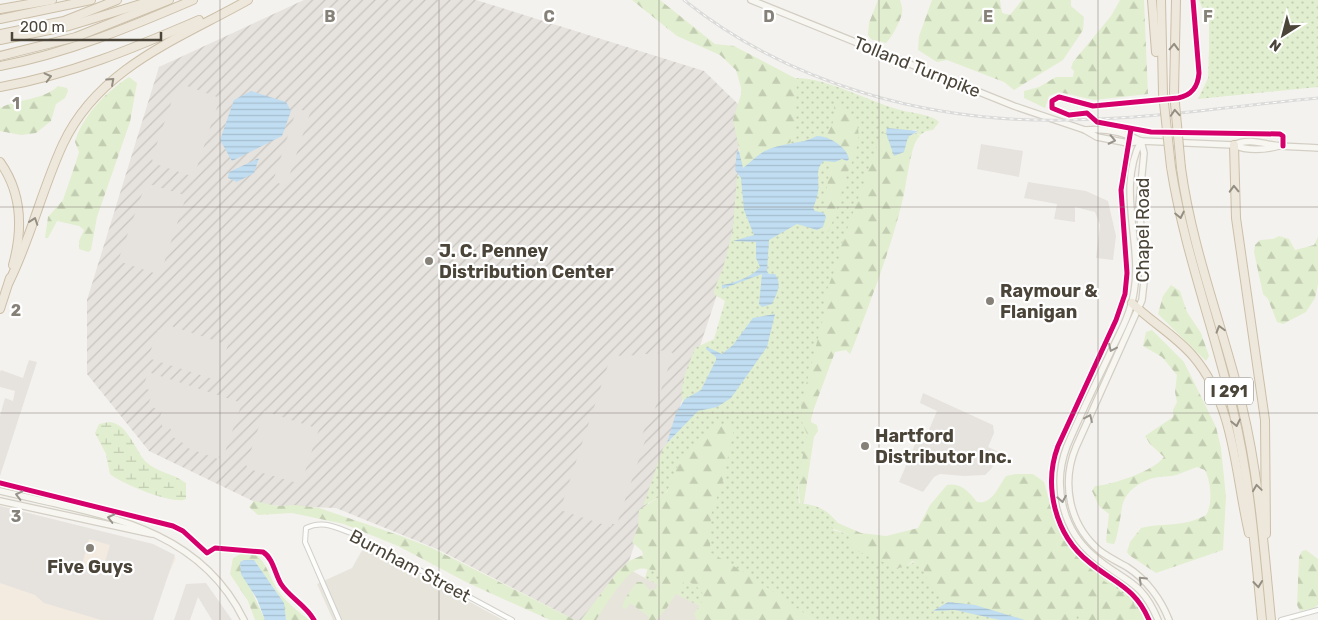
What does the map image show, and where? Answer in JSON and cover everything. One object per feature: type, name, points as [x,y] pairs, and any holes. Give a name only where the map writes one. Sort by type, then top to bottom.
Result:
[{"type":"highway","points":[[0,9],[52,0]]},
{"type":"highway","points":[[0,19],[91,0]]},
{"type":"highway","points":[[0,34],[68,19],[117,0]]},
{"type":"highway","points":[[0,40],[69,26],[154,0]]},
{"type":"highway","points":[[0,56],[76,38],[169,0]]},
{"type":"highway","points":[[0,66],[55,54],[94,42],[193,0]]},
{"type":"highway","points":[[0,87],[52,76],[96,62],[248,0]]},
{"type":"highway","points":[[9,282],[21,256],[63,144],[89,103],[115,77],[144,56],[248,0]]},
{"type":"highway","points":[[1152,0],[1157,69],[1162,84]]},
{"type":"highway","points":[[1161,0],[1162,84]]},
{"type":"highway","name":"I 291","points":[[1176,0],[1174,93],[1181,168],[1196,245],[1246,422],[1256,481],[1271,620]]},
{"type":"highway","name":"I 291","points":[[1162,84],[1171,167],[1187,247],[1236,420],[1247,478],[1262,620]]},
{"type":"highway","points":[[1234,145],[1236,218],[1265,420],[1266,521],[1264,554]]},
{"type":"highway","points":[[0,162],[13,185],[20,213],[19,239],[9,282],[0,309]]},
{"type":"highway","points":[[1132,303],[1184,346],[1199,364],[1212,386],[1229,430],[1247,526],[1255,554]]},
{"type":"main road","name":"Tolland Turnpike","points":[[751,0],[1026,111],[1085,130],[1098,129],[1130,135],[1141,141],[1234,145],[1243,149],[1269,149],[1278,146],[1318,148]]},
{"type":"main road","name":"Chapel Road","points":[[1141,141],[1135,152],[1130,196],[1136,273],[1132,303],[1068,443],[1062,461],[1060,480],[1062,504],[1070,525],[1090,553],[1126,577],[1140,590],[1158,620]]},
{"type":"main road","name":"Chapel Road","points":[[1141,141],[1144,153],[1140,197],[1145,279],[1139,310],[1076,446],[1070,465],[1068,485],[1071,504],[1078,522],[1100,550],[1146,582],[1162,605],[1169,620]]},
{"type":"main road","points":[[1130,196],[1140,197]]},
{"type":"main road","points":[[1095,384],[1103,388]]},
{"type":"main road","points":[[1068,443],[1076,446]]},
{"type":"main road","points":[[0,491],[141,527],[181,547],[211,571],[226,588],[244,620]]},
{"type":"main road","points":[[36,510],[38,500]]},
{"type":"main road","points":[[0,502],[157,535]]},
{"type":"main road","points":[[43,512],[46,502]]},
{"type":"street","name":"Burnham Street","points":[[339,620],[308,552],[304,534],[306,528],[319,524],[331,524],[351,533],[512,620]]},
{"type":"street","points":[[1281,620],[1318,610]]},
{"type":"shaded area","points":[[304,0],[476,0],[704,71],[738,104],[739,228],[629,561],[582,620],[575,620],[437,549],[336,508],[261,505],[149,451],[87,374],[87,300],[159,67]]},
{"type":"shaded area","points":[[184,85],[220,98],[195,173],[191,176],[153,163],[152,158],[176,89]]},
{"type":"shaded area","points":[[297,108],[310,113],[286,186],[273,181]]},
{"type":"shaded area","points":[[981,144],[1023,151],[1019,177],[977,169]]},
{"type":"shaded area","points":[[1028,182],[1086,191],[1108,201],[1116,236],[1113,260],[1096,258],[1100,225],[1095,212],[1075,207],[1075,222],[1054,219],[1057,204],[1024,198]]},
{"type":"shaded area","points":[[146,183],[184,195],[185,200],[160,275],[118,261]]},
{"type":"shaded area","points":[[165,324],[228,345],[216,380],[148,358],[158,330],[162,330]]},
{"type":"shaded area","points":[[665,350],[673,353],[650,424],[646,424],[641,439],[645,441],[617,524],[612,524],[611,527],[560,510],[612,353],[626,358],[628,354],[641,358],[643,354],[658,354],[660,351]]},
{"type":"shaded area","points":[[29,360],[37,362],[0,476],[0,416],[5,398],[13,401],[15,391],[0,387],[0,372],[1,370],[23,378]]},
{"type":"shaded area","points":[[148,372],[242,403],[223,458],[219,456],[218,459],[185,447],[182,442],[169,435],[171,429],[162,426],[162,422],[159,420],[162,411],[152,407],[153,403],[149,402],[153,391],[143,388]]},
{"type":"shaded area","points":[[923,393],[993,425],[994,433],[988,447],[999,452],[992,468],[985,475],[940,474],[934,477],[923,492],[899,482],[916,442],[923,444],[937,411],[920,403]]},
{"type":"shaded area","points":[[264,411],[319,429],[301,484],[249,469],[246,465]]},
{"type":"shaded area","points":[[0,506],[153,544],[176,558],[165,582],[153,620],[0,620]]},
{"type":"shaded area","points":[[0,506],[153,544],[175,555],[153,620],[101,620],[44,603],[35,595],[0,583]],"holes":[[[89,539],[110,545],[102,572],[82,565]]]},
{"type":"shaded area","points":[[365,545],[503,620],[333,620],[317,584],[352,568]]},
{"type":"shaded area","points":[[627,568],[645,578],[729,620],[592,620]]},
{"type":"shaded area","points":[[206,583],[232,620],[212,620],[198,597],[190,620],[174,620],[186,584]]},
{"type":"green space","points":[[632,0],[660,0],[715,44],[734,46],[797,79],[794,134],[790,143],[772,148],[743,168],[733,120],[742,91],[736,70],[720,55],[677,36]]},
{"type":"green space","points":[[878,0],[900,0],[902,8],[898,25],[886,43],[871,39],[868,35],[869,23]]},
{"type":"green space","points":[[932,0],[1000,0],[1002,13],[1010,15],[1022,0],[1071,0],[1071,6],[1084,17],[1083,30],[1063,60],[1014,90],[1004,82],[947,60],[937,62],[918,50],[919,36]]},
{"type":"green space","points":[[1120,0],[1144,0],[1148,94],[1094,100],[1059,92],[1049,96],[1045,108],[1024,98],[1024,91],[1039,87],[1056,77],[1073,77],[1074,71],[1071,68],[1073,62],[1111,16]]},
{"type":"green space","points":[[1199,0],[1318,0],[1318,87],[1198,99],[1208,78],[1209,49],[1209,24]]},
{"type":"green space","points":[[742,55],[797,81],[796,78],[808,79],[836,86],[891,107],[928,116],[939,122],[933,130],[926,131],[920,135],[916,133],[917,130],[912,130],[813,411],[798,481],[799,503],[811,505],[825,511],[838,523],[833,530],[848,534],[857,545],[870,554],[898,568],[915,562],[922,566],[927,578],[1063,531],[1085,561],[1131,593],[1148,620],[814,620],[795,607],[727,620],[645,578],[672,483],[665,494],[643,506],[663,448],[688,420],[699,391],[683,403],[683,382],[695,348],[714,339],[725,301],[714,294],[714,290],[723,268],[733,229],[737,175],[740,176]]},
{"type":"green space","points":[[129,77],[137,83],[130,122],[97,217],[91,250],[88,252],[79,249],[79,241],[84,230],[79,226],[57,221],[48,238],[45,238],[48,217],[63,200],[76,162],[79,152],[75,142],[78,132],[96,105],[112,89]]},
{"type":"green space","points":[[58,86],[67,88],[68,91],[65,98],[56,104],[51,121],[36,133],[21,135],[0,131],[0,108],[38,97]]},
{"type":"green space","points":[[834,105],[845,107],[856,121],[859,137],[834,219],[828,232],[823,227],[826,222],[824,209],[830,166],[831,162],[843,159],[846,151],[826,137],[834,120]]},
{"type":"green space","points":[[886,133],[893,155],[904,152],[909,136],[916,133],[920,136],[914,146],[899,214],[887,253],[852,350],[850,354],[846,350],[835,352],[810,419],[811,422],[817,425],[818,431],[814,437],[804,502],[800,504],[798,480],[807,434],[802,422],[801,404],[824,315],[825,295],[881,135]]},
{"type":"green space","points":[[1279,236],[1289,239],[1295,250],[1314,245],[1318,237],[1318,284],[1315,298],[1306,312],[1283,324],[1277,322],[1268,299],[1263,294],[1254,252],[1255,245],[1260,240],[1273,239]]},
{"type":"green space","points":[[1171,285],[1180,291],[1187,312],[1201,333],[1209,356],[1206,361],[1158,314],[1163,296]]},
{"type":"green space","points":[[1152,330],[1184,362],[1216,427],[1221,448],[1226,497],[1223,550],[1156,573],[1129,555],[1127,552],[1130,542],[1141,528],[1189,522],[1206,515],[1210,505],[1210,493],[1209,481],[1205,470],[1197,467],[1174,476],[1153,478],[1136,486],[1124,501],[1114,544],[1107,543],[1106,540],[1109,514],[1099,506],[1092,491],[1095,486],[1122,480],[1142,472],[1164,457],[1150,444],[1145,436],[1173,417],[1173,410],[1177,402],[1175,392],[1177,375],[1162,357],[1143,346],[1146,332]]},
{"type":"green space","points":[[115,423],[126,432],[141,456],[150,465],[186,483],[186,499],[160,497],[136,488],[110,474],[106,454],[95,433],[99,424]]},
{"type":"green space","points":[[716,425],[730,425],[734,429],[723,480],[711,515],[710,552],[752,577],[814,620],[697,620],[694,614],[704,597],[701,591],[685,580],[666,609],[656,620],[649,620],[648,616],[630,603],[626,609],[622,607],[626,597],[637,582],[642,582],[651,591],[659,583],[661,572],[658,569],[639,569],[621,583],[596,620],[581,620],[618,571],[631,560],[643,555],[642,551],[632,542],[638,527],[639,510],[667,492],[679,463],[702,436]]},
{"type":"green space","points":[[1033,474],[1044,482],[1056,524],[1071,549],[1101,579],[1131,599],[1143,620],[1079,620],[1078,609],[1076,620],[1025,620],[975,605],[948,602],[927,579],[922,566],[913,561],[904,567],[898,568],[857,551],[853,548],[848,534],[831,528],[838,523],[861,533],[886,536],[918,528],[930,505],[947,485],[961,486],[977,502],[982,502],[991,498],[1006,476]]},
{"type":"green space","points":[[254,501],[277,506],[295,505],[319,508],[401,536],[432,548],[575,620],[550,620],[468,583],[398,546],[344,524],[292,513],[258,515],[249,507]]},
{"type":"green space","points":[[1306,550],[1318,559],[1318,605],[1314,608],[1300,611],[1297,605],[1299,557],[1302,551]]},
{"type":"green space","points":[[241,554],[256,554],[279,592],[292,606],[310,620],[286,620],[285,610],[279,595],[256,562],[244,560],[240,566],[265,620],[255,620],[248,601],[230,574],[233,558]]},
{"type":"water","points":[[251,91],[286,102],[291,111],[282,136],[232,161],[220,140],[234,100]]},
{"type":"water","points":[[887,128],[918,131],[908,137],[904,152],[894,156],[886,133]]},
{"type":"water","points":[[822,136],[837,143],[845,150],[849,159],[847,161],[842,159],[835,162],[824,161],[819,168],[818,192],[813,208],[815,211],[824,213],[826,217],[823,227],[817,230],[797,224],[769,240],[767,271],[769,274],[775,274],[779,286],[772,304],[762,307],[759,304],[762,274],[722,289],[722,285],[742,279],[760,267],[756,258],[756,242],[733,241],[754,235],[744,210],[741,178],[735,170],[737,151],[739,151],[743,168],[771,148],[804,141]]},
{"type":"water","points":[[259,158],[254,173],[237,182],[228,178],[229,172]]},
{"type":"water","points":[[775,314],[767,347],[731,398],[717,407],[698,411],[667,443],[676,413],[685,399],[701,390],[716,360],[716,357],[706,349],[707,347],[722,354],[733,345],[753,318]]},
{"type":"water","points":[[254,560],[284,603],[286,620],[265,620],[257,599],[241,574],[240,562]]},
{"type":"water","points":[[948,602],[975,605],[1025,620],[1000,620],[955,610],[933,611]]},
{"type":"railway","points":[[684,0],[725,30],[769,55],[816,76],[864,93],[914,106],[964,114],[1015,119],[1098,119],[1160,115],[1318,98]]},
{"type":"cycle path","points":[[1193,0],[1199,73],[1196,86],[1191,92],[1178,98],[1093,106],[1059,97],[1052,101],[1052,108],[1069,115],[1087,113],[1097,122],[1151,132],[1280,134],[1283,136],[1283,146]]},
{"type":"cycle path","points":[[1131,129],[1121,190],[1127,273],[1125,294],[1116,320],[1058,446],[1054,461],[1052,493],[1060,524],[1077,551],[1098,569],[1123,586],[1137,600],[1149,620]]},
{"type":"cycle path","points":[[0,483],[173,526],[183,531],[207,553],[215,548],[263,552],[274,566],[281,584],[307,610],[314,620]]},
{"type":"place","name":"J. C. Penney Distribution Center","points":[[429,261]]},
{"type":"place","name":"Raymour & Flanigan","points":[[990,301]]},
{"type":"place","name":"Hartford Distributor Inc.","points":[[865,446]]},
{"type":"place","name":"Five Guys","points":[[90,548]]}]
